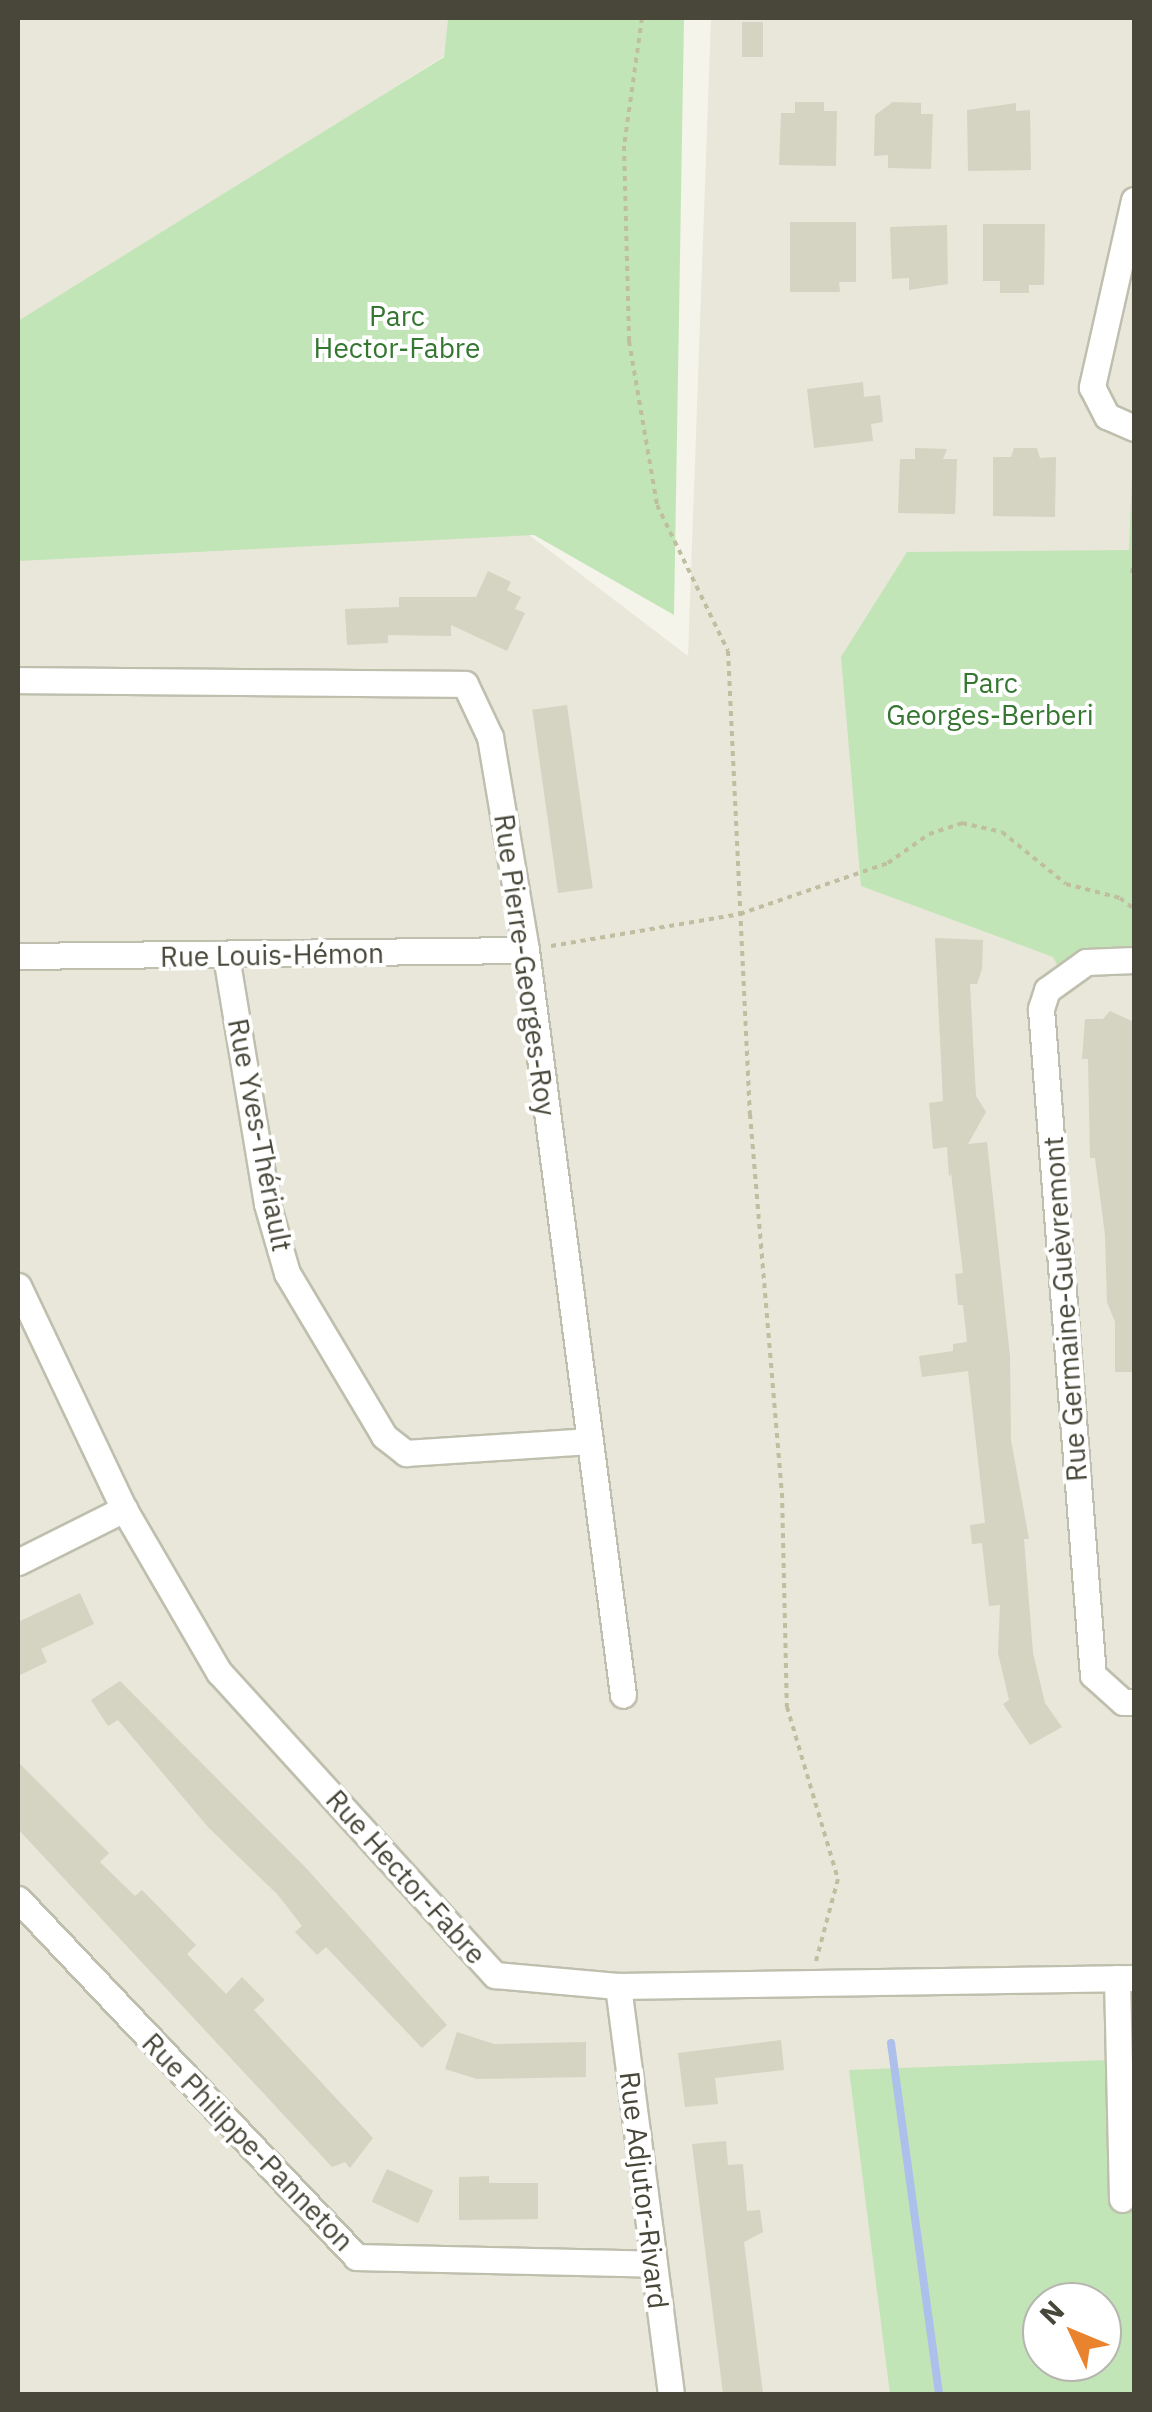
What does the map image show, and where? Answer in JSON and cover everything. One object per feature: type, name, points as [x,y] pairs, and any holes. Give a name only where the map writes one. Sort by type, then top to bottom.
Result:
[{"type":"street","points":[[1134,200],[1092,387],[1108,416],[1134,428]]},
{"type":"street","name":"Rue Pierre-Georges-Roy","points":[[18,680],[464,684],[490,737],[526,950],[623,1696]]},
{"type":"street","name":"Rue Louis-Hémon","points":[[18,956],[526,950]]},
{"type":"street","name":"Rue Yves-Thériault","points":[[226,956],[268,1204],[287,1273],[384,1436],[406,1452],[590,1441]]},
{"type":"street","name":"Rue Germaine-Guèvremont","points":[[1134,960],[1086,962],[1047,990],[1042,1009],[1093,1676],[1123,1702],[1134,1702]]},
{"type":"street","name":"Rue Hector-Fabre","points":[[18,1286],[124,1509],[218,1672],[495,1975],[618,1986],[1126,1978]]},
{"type":"street","points":[[18,1562],[124,1509]]},
{"type":"street","name":"Rue Philippe-Panneton","points":[[18,1899],[356,2257],[654,2264]]},
{"type":"street","points":[[1122,2199],[1126,1978]]},
{"type":"street","name":"Rue Adjutor-Rivard","points":[[618,1986],[671,2394]]},
{"type":"path","points":[[642,18],[624,146],[630,340],[657,505],[728,650],[740,914],[782,1494],[787,1708],[838,1879],[811,1980]]},
{"type":"path","points":[[1132,574],[1134,560]]},
{"type":"path","points":[[526,950],[740,914],[888,863],[929,834],[962,823],[1002,832],[1066,884],[1120,898],[1134,909]]},
{"type":"shaded area","points":[[18,18],[448,18],[444,56],[18,327]]},
{"type":"shaded area","points":[[711,18],[1134,18],[1134,2394],[18,2394],[18,523],[516,525],[688,656]]},
{"type":"green space","name":"Parc Hector-Fabre","points":[[448,18],[684,18],[674,615],[534,535],[18,561],[18,321],[444,57]]},
{"type":"green space","name":"Parc Georges-Berberi","points":[[1134,428],[1134,960],[1062,974],[1053,957],[861,886],[841,657],[907,552],[1129,550]]},
{"type":"green space","points":[[1134,2059],[1134,2394],[890,2394],[849,2070]]},
{"type":"building","points":[[742,22],[763,22],[763,57],[742,57]]},
{"type":"building","points":[[795,102],[824,102],[824,111],[837,111],[836,166],[779,165],[781,113],[795,113]]},
{"type":"building","points":[[893,102],[921,103],[921,114],[933,114],[931,169],[888,168],[888,155],[874,156],[875,115]]},
{"type":"building","points":[[1016,103],[1016,111],[1030,110],[1031,170],[968,171],[967,110]]},
{"type":"building","points":[[790,222],[856,222],[856,282],[839,282],[840,292],[790,292]]},
{"type":"building","points":[[983,224],[1045,224],[1044,285],[1029,285],[1029,293],[1000,293],[1000,281],[983,281]]},
{"type":"building","points":[[947,225],[948,284],[909,290],[909,278],[892,279],[890,227]]},
{"type":"building","points":[[863,382],[864,397],[880,395],[883,422],[871,424],[873,441],[814,448],[807,389]]},
{"type":"building","points":[[915,448],[947,449],[943,459],[957,459],[955,514],[898,513],[900,459],[915,459]]},
{"type":"building","points":[[1014,448],[1037,448],[1040,458],[1056,457],[1055,517],[993,516],[993,457],[1011,457]]},
{"type":"building","points":[[488,571],[511,582],[507,590],[521,597],[515,609],[525,613],[507,651],[451,625],[451,636],[388,635],[388,643],[347,645],[345,609],[399,607],[399,597],[476,597]]},
{"type":"building","points":[[567,705],[593,888],[558,893],[532,710]]},
{"type":"building","points":[[935,938],[983,940],[982,969],[977,984],[970,984],[976,1096],[986,1112],[968,1144],[987,1142],[1010,1356],[1011,1440],[1029,1539],[1024,1539],[1033,1653],[1045,1703],[1062,1727],[1030,1745],[1003,1704],[1009,1700],[998,1653],[1000,1605],[989,1606],[982,1543],[972,1544],[970,1525],[985,1523],[968,1371],[922,1377],[919,1356],[953,1351],[953,1344],[967,1342],[963,1305],[958,1305],[955,1274],[963,1273],[947,1147],[933,1149],[929,1103],[943,1101]]},
{"type":"building","points":[[1110,1011],[1134,1022],[1134,1372],[1115,1372],[1115,1322],[1107,1302],[1105,1235],[1095,1158],[1090,1158],[1088,1059],[1082,1059],[1085,1019],[1103,1019]]},
{"type":"building","points":[[80,1593],[94,1624],[41,1649],[47,1662],[18,1676],[18,1622]]},
{"type":"building","points":[[120,1681],[307,1869],[447,2025],[422,2048],[326,1947],[317,1955],[295,1932],[302,1926],[278,1895],[208,1827],[118,1720],[108,1726],[91,1700]]},
{"type":"building","points":[[18,1762],[109,1853],[100,1862],[135,1896],[142,1890],[196,1945],[187,1954],[226,1994],[242,1977],[265,2000],[254,2010],[373,2138],[350,2168],[345,2162],[332,2167],[18,1829]]},
{"type":"building","points":[[457,2032],[494,2044],[586,2042],[586,2077],[477,2079],[445,2069]]},
{"type":"building","points":[[781,2040],[784,2070],[715,2078],[718,2104],[685,2107],[678,2053]]},
{"type":"building","points":[[726,2141],[728,2165],[743,2164],[747,2211],[760,2210],[763,2232],[744,2242],[763,2394],[723,2394],[692,2144]]},
{"type":"building","points":[[387,2169],[433,2191],[418,2223],[372,2202]]},
{"type":"building","points":[[489,2176],[489,2183],[538,2183],[538,2219],[459,2220],[459,2177]]},
{"type":"waterway","points":[[891,2043],[939,2394]]}]
